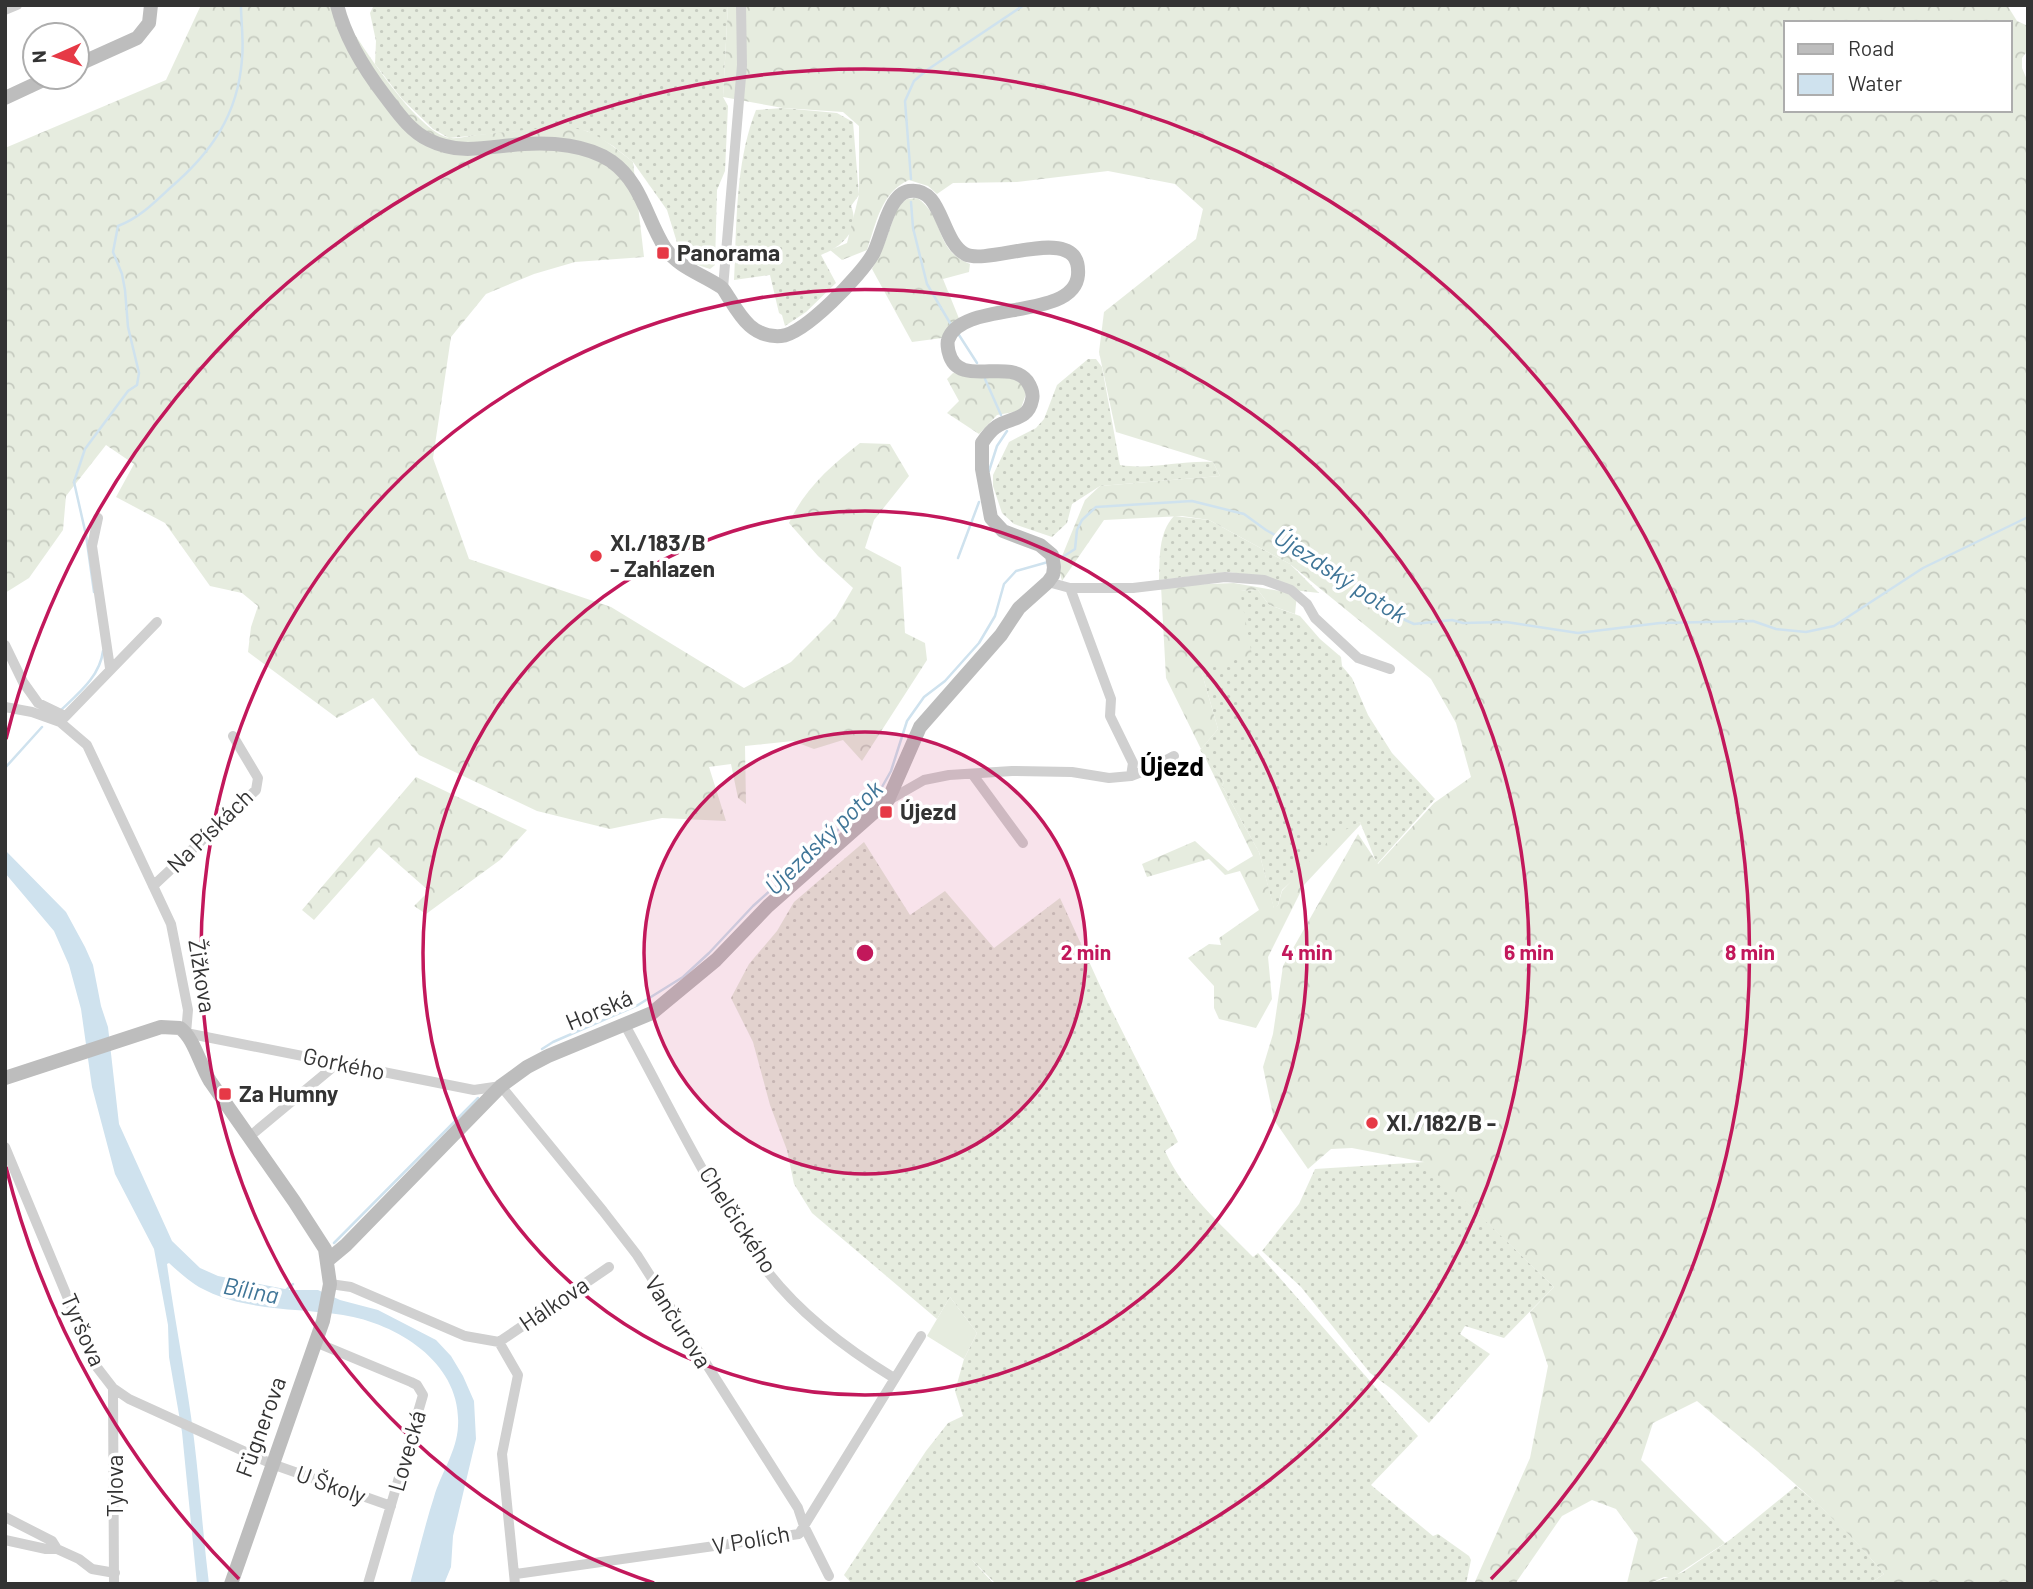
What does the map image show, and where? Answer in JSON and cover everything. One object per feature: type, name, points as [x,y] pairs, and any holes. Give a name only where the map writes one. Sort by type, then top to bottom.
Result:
[{"type":"street","points":[[5,10],[17,5]]},
{"type":"street","points":[[91,59],[137,38],[149,23],[151,5]]},
{"type":"street","points":[[337,5],[362,62],[374,81],[405,122],[426,139],[453,149],[466,150],[551,144],[583,148],[606,158],[622,170],[645,202],[667,250],[682,265],[723,288],[747,325],[761,334],[779,336],[799,330],[828,304],[863,268],[873,254],[892,205],[899,196],[910,190],[924,193],[934,201],[954,244],[962,253],[973,257],[987,257],[1040,247],[1057,247],[1066,250],[1074,258],[1078,272],[1075,284],[1070,290],[1052,301],[975,319],[961,325],[952,332],[948,340],[952,361],[960,369],[976,372],[1009,371],[1022,375],[1030,384],[1033,397],[1027,413],[998,425],[982,443],[985,490],[991,518],[1003,531],[1040,545],[1053,561],[1048,582],[1019,608],[1001,635],[920,727],[888,800]]},
{"type":"street","points":[[723,288],[742,65],[741,5]]},
{"type":"street","points":[[5,98],[21,91]]},
{"type":"street","points":[[98,518],[92,546],[110,668]]},
{"type":"street","points":[[1048,582],[1070,588],[1133,587],[1225,577],[1264,580],[1291,590],[1307,604],[1315,618],[1358,658],[1390,669]]},
{"type":"street","points":[[1070,588],[1111,699],[1110,716],[1133,763],[1131,776]]},
{"type":"street","points":[[5,645],[23,682],[38,703],[63,719],[157,622]]},
{"type":"street","name":"Žižkova","points":[[5,707],[63,719],[87,746],[171,924],[188,1010],[186,1033],[200,1065],[319,1237],[328,1260],[329,1287]]},
{"type":"street","name":"Na Pískách","points":[[153,886],[256,790],[258,778],[233,736]]},
{"type":"street","points":[[888,800],[924,780],[949,775],[1012,771],[1072,772],[1110,778],[1131,776],[1174,755]]},
{"type":"street","points":[[973,775],[1023,844]]},
{"type":"street","name":"Horská","points":[[328,1260],[346,1245],[501,1086],[548,1056],[652,1013],[716,960],[768,906],[888,800]]},
{"type":"street","name":"Chelčického","points":[[625,1025],[721,1201],[768,1272],[812,1318],[858,1356],[894,1378]]},
{"type":"street","points":[[5,1078],[167,1026],[175,1026],[186,1033]]},
{"type":"street","name":"Gorkého","points":[[186,1033],[474,1090],[501,1086]]},
{"type":"street","points":[[249,1137],[338,1063]]},
{"type":"street","name":"Vančurova","points":[[501,1086],[637,1255],[798,1508],[829,1576]]},
{"type":"street","name":"Tyršova","points":[[5,1147],[96,1366],[113,1388],[129,1399],[272,1464]]},
{"type":"street","name":"Hálkova","points":[[499,1342],[609,1267]]},
{"type":"street","points":[[329,1287],[351,1287],[465,1336],[499,1342],[518,1375],[502,1454],[515,1579]]},
{"type":"street","name":"Fügnerova","points":[[231,1584],[323,1321],[329,1287]]},
{"type":"street","name":"V Polích","points":[[515,1579],[799,1534],[921,1336]]},
{"type":"street","name":"Lovecká","points":[[316,1342],[411,1382],[421,1389],[422,1400],[368,1584]]},
{"type":"street","name":"Tylova","points":[[113,1388],[115,1578]]},
{"type":"street","name":"U Školy","points":[[272,1464],[391,1506]]},
{"type":"street","points":[[5,1517],[51,1541],[57,1549]]},
{"type":"street","points":[[5,1540],[57,1549],[79,1559],[92,1569],[115,1578]]},
{"type":"green space","points":[[201,5],[336,5],[387,81],[404,102],[436,132],[454,138],[539,128],[579,129],[601,138],[633,162],[644,257],[575,262],[534,274],[486,294],[451,337],[433,458],[469,559],[611,607],[744,688],[791,662],[836,617],[853,588],[818,556],[789,523],[795,510],[820,478],[860,443],[890,444],[909,476],[874,520],[865,548],[901,567],[905,633],[925,643],[927,660],[862,761],[843,740],[814,749],[793,741],[745,746],[746,804],[738,798],[731,764],[709,767],[726,821],[662,818],[610,829],[537,811],[419,755],[373,698],[337,718],[248,652],[251,627],[258,606],[242,593],[210,586],[165,523],[116,497],[134,464],[106,445],[66,496],[63,530],[29,578],[5,593],[5,148],[166,80]]},
{"type":"green space","points":[[374,5],[728,5],[723,97],[728,106],[725,171],[717,190],[715,265],[710,269],[695,264],[679,249],[667,210],[633,162],[587,131],[550,128],[449,138],[433,129],[402,99],[375,64],[376,41],[370,13]]},
{"type":"green space","points":[[728,5],[2007,5],[2017,21],[2028,26],[2028,50],[2022,58],[2022,68],[2028,82],[2028,1584],[1869,1584],[1884,1574],[1863,1550],[1795,1483],[1697,1401],[1653,1423],[1641,1460],[1725,1543],[1673,1577],[1664,1577],[1648,1584],[1630,1584],[1627,1583],[1638,1539],[1616,1509],[1592,1500],[1562,1516],[1515,1584],[1474,1584],[1530,1458],[1548,1366],[1530,1312],[1554,1287],[1424,1162],[1352,1148],[1331,1149],[1308,1169],[1274,1120],[1263,1067],[1273,1034],[1283,966],[1358,834],[1378,864],[1434,803],[1471,777],[1456,723],[1431,679],[1290,564],[1209,520],[1182,516],[1104,520],[1062,581],[1058,566],[1085,500],[1100,486],[1220,476],[1213,462],[1116,432],[1099,352],[1104,312],[1196,239],[1203,209],[1175,184],[1108,171],[1017,182],[953,183],[937,194],[928,186],[909,180],[892,192],[886,201],[867,250],[842,260],[830,250],[847,243],[859,195],[859,126],[843,112],[783,108],[723,97]]},
{"type":"green space","points":[[783,108],[837,113],[853,122],[859,195],[851,206],[853,223],[848,236],[821,255],[836,283],[806,312],[785,326],[770,275],[734,280],[738,194],[749,130],[756,110]]},
{"type":"green space","points":[[917,198],[932,214],[950,250],[970,264],[969,272],[943,279],[960,321],[942,338],[912,342],[872,269],[898,206],[907,199]]},
{"type":"green space","points":[[1088,359],[1096,359],[1102,367],[1120,465],[1213,462],[1220,476],[1100,486],[1072,504],[1067,523],[1052,537],[1014,524],[1002,513],[993,486],[993,475],[1009,442],[1036,428],[1044,419],[1057,385]]},
{"type":"green space","points":[[953,373],[1012,378],[1022,384],[1026,394],[1020,411],[997,415],[979,434],[947,413],[959,401],[947,379]]},
{"type":"green space","points":[[1174,516],[1209,520],[1290,564],[1319,593],[1293,590],[1258,576],[1228,572],[1159,580],[1162,538]]},
{"type":"green space","points":[[1234,583],[1297,594],[1295,614],[1269,605],[1258,590],[1240,591],[1252,655],[1201,670],[1218,729],[1201,749],[1166,678],[1161,586]]},
{"type":"green space","points":[[1258,590],[1269,605],[1300,616],[1320,639],[1341,657],[1342,666],[1352,678],[1368,715],[1392,753],[1435,799],[1377,864],[1360,822],[1349,829],[1282,890],[1278,905],[1274,909],[1259,852],[1222,786],[1224,782],[1200,750],[1218,729],[1201,670],[1239,591]]},
{"type":"green space","points":[[1203,753],[1224,782],[1222,786],[1259,852],[1274,908],[1278,905],[1282,891],[1332,837],[1360,822],[1361,824],[1304,885],[1268,957],[1272,999],[1256,1028],[1219,1019],[1214,1008],[1214,986],[1188,958],[1209,944],[1221,945],[1219,938],[1259,910],[1240,871],[1225,875],[1209,859],[1147,877],[1142,864],[1195,841],[1228,871],[1253,856]]},
{"type":"green space","points":[[416,777],[527,830],[500,860],[426,914],[414,906],[429,891],[379,847],[314,920],[302,910]]},
{"type":"green space","points":[[864,842],[910,915],[945,891],[994,948],[1060,898],[1107,1001],[1178,1142],[1165,1151],[1173,1166],[1193,1195],[1253,1257],[1258,1253],[1418,1436],[1371,1485],[1433,1536],[1438,1534],[1469,1556],[1471,1560],[1466,1584],[996,1584],[971,1559],[994,1584],[852,1584],[844,1575],[926,1451],[948,1423],[963,1416],[955,1391],[964,1359],[977,1333],[950,1297],[937,1319],[812,1213],[794,1184],[787,1150],[770,1105],[753,1042],[731,998],[749,964],[777,931],[794,902]]},
{"type":"green space","points":[[1425,1162],[1554,1287],[1504,1338],[1465,1326],[1460,1334],[1490,1354],[1429,1423],[1370,1373],[1301,1287],[1262,1251],[1299,1204],[1315,1169]]},
{"type":"green space","points":[[950,1297],[977,1333],[964,1359],[927,1336]]},
{"type":"green space","points":[[1796,1486],[1842,1527],[1884,1574],[1869,1584],[1648,1584],[1683,1572],[1731,1539]]},
{"type":"water","name":"Bílina","points":[[5,850],[66,912],[93,965],[108,1027],[119,1124],[172,1241],[200,1268],[218,1276],[290,1290],[318,1290],[340,1300],[378,1310],[436,1340],[451,1356],[463,1376],[474,1401],[476,1439],[453,1536],[451,1567],[444,1584],[410,1584],[434,1497],[457,1435],[457,1404],[450,1384],[438,1366],[423,1351],[385,1327],[343,1315],[239,1302],[197,1286],[169,1263],[167,1264],[194,1439],[209,1584],[197,1584],[182,1432],[169,1357],[168,1325],[154,1249],[115,1174],[92,1087],[81,1009],[69,965],[54,931],[5,873]]},
{"type":"waterway","points":[[94,592],[86,535],[74,482],[85,449],[128,391],[137,385],[139,373],[128,327],[122,274],[113,252],[118,226],[146,210],[185,175],[210,147],[220,131],[235,98],[239,79],[243,46],[241,5]]},
{"type":"waterway","points":[[911,179],[905,101],[914,81],[1024,5]]},
{"type":"waterway","points":[[911,202],[913,228],[927,284],[950,323]]},
{"type":"waterway","points":[[959,335],[977,363]]},
{"type":"waterway","points":[[985,379],[1001,415]]},
{"type":"waterway","points":[[989,471],[997,446],[1007,431]]},
{"type":"waterway","name":"Újezdský potok","points":[[1058,560],[1075,549],[1077,530],[1082,520],[1096,507],[1192,501],[1244,514],[1309,554],[1325,567],[1346,574],[1368,595],[1414,624],[1452,620],[1463,623],[1506,622],[1578,633],[1660,623],[1753,621],[1776,629],[1806,632],[1834,626],[1923,568],[2028,517]]},
{"type":"waterway","points":[[958,558],[979,502]]},
{"type":"waterway","name":"Újezdský potok","points":[[542,1049],[638,1005],[683,977],[753,906],[878,794],[891,771],[907,721],[924,697],[945,681],[979,643],[995,616],[1004,584],[1016,571],[1048,562]]},
{"type":"waterway","points":[[61,710],[93,676],[103,651]]},
{"type":"waterway","points":[[5,768],[42,727]]},
{"type":"waterway","name":"Újezdský potok","points":[[334,1243],[478,1098]]},
{"type":"waterway","name":"Újezdský potok","points":[[285,1291],[293,1284]]},
{"type":"place","name":"Panorama","points":[[663,253]]},
{"type":"place","name":"XI./183/B - Zahlazen","points":[[596,556]]},
{"type":"place","name":"Újezd","points":[[886,812]]},
{"type":"place","name":"Za Humny","points":[[225,1094]]},
{"type":"place","name":"XI./182/B -","points":[[1372,1123]]},
{"type":"district","name":"Újezd","points":[[1172,767]]}]
